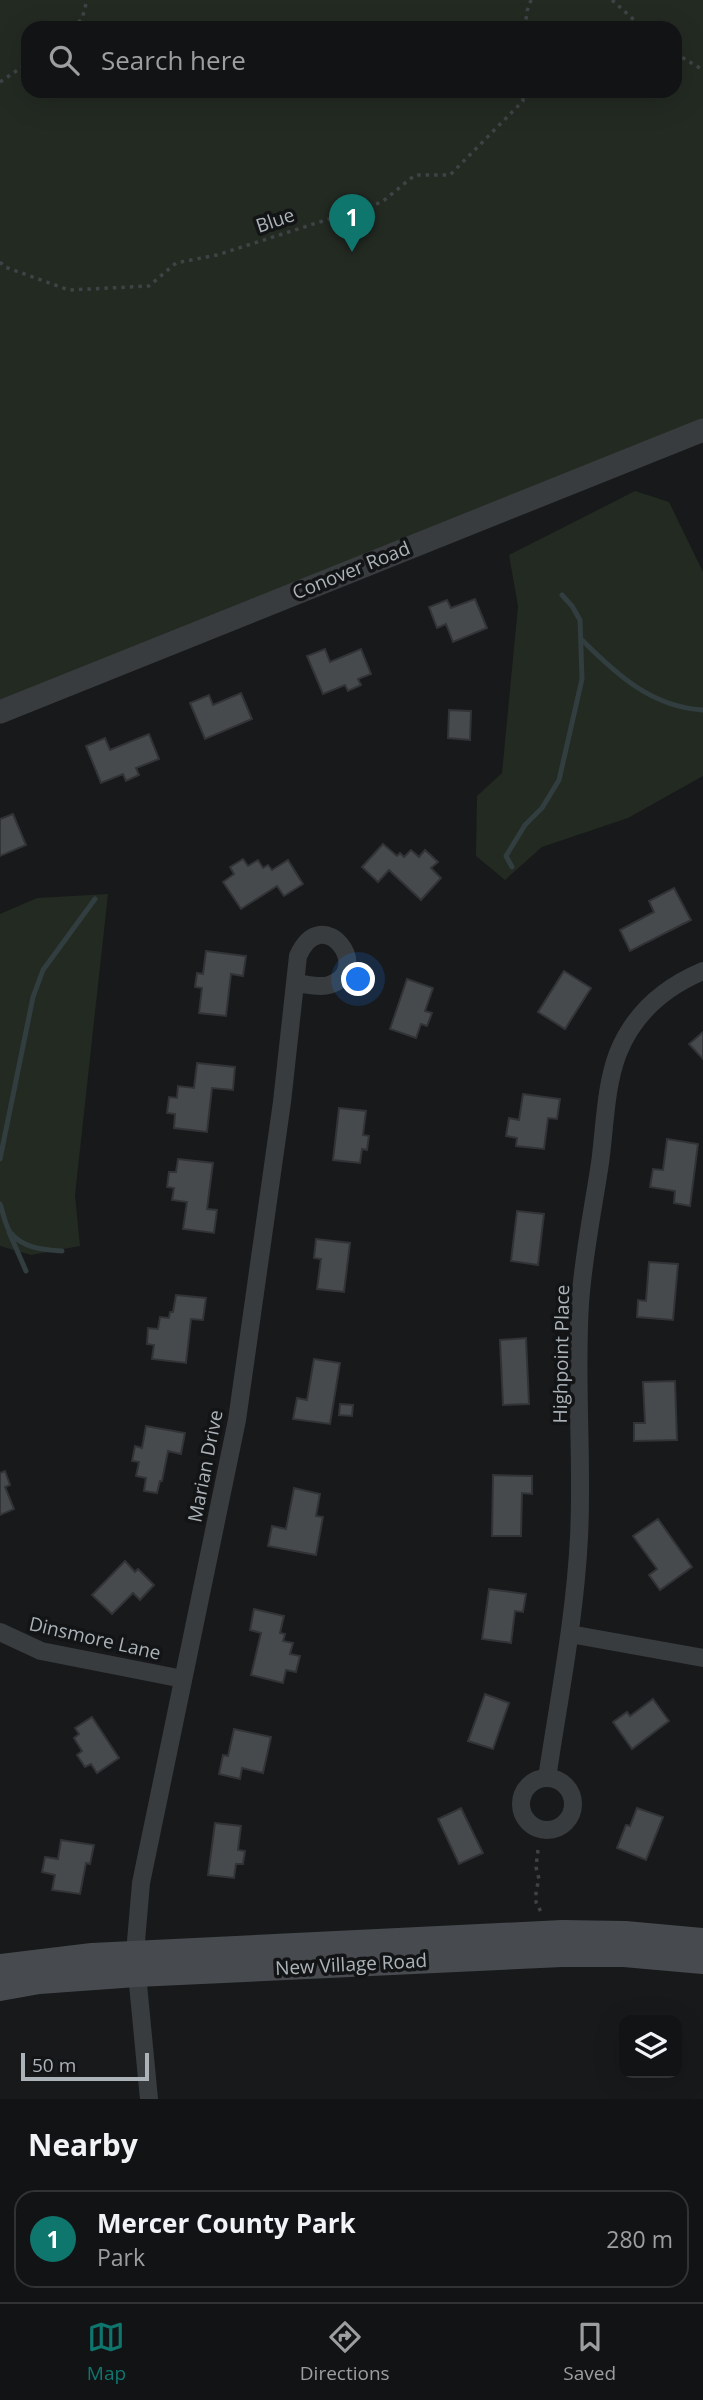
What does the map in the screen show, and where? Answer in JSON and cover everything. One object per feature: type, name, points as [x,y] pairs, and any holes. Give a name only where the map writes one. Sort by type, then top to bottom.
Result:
[{"type":"main road","name":"New Village Road","points":[[0,1989],[136,1964],[562,1932],[625,1933],[703,1940]]},
{"type":"main road","name":"New Village Road","points":[[0,1966],[36,1960],[136,1964],[562,1955],[624,1955],[703,1962]]},
{"type":"street","name":"Conover Road","points":[[0,712],[703,430]]},
{"type":"street","name":"Highpoint Place","points":[[547,1778],[570,1633],[579,1539],[580,1302],[612,1072],[629,1032],[643,1012],[660,995],[682,980],[703,971]]},
{"type":"street","name":"Marian Drive","points":[[149,2099],[136,1964],[146,1856],[237,1420],[296,983]]},
{"type":"street","name":"Dinsmore Lane","points":[[0,1632],[41,1651],[183,1679]]},
{"type":"street","points":[[570,1633],[703,1658]]},
{"type":"path","points":[[80,21],[88,0]]},
{"type":"path","points":[[526,21],[531,0]]},
{"type":"path","points":[[612,0],[635,21]]},
{"type":"path","points":[[682,57],[703,70]]},
{"type":"path","points":[[0,82],[21,68]]},
{"type":"path","name":"Blue","points":[[0,262],[5,267],[69,290],[149,286],[176,263],[217,255],[382,202],[415,175],[450,175],[523,101],[523,98]]},
{"type":"path","points":[[538,1850],[539,1879],[536,1902],[541,1912]]},
{"type":"shaded area","points":[[0,0],[703,0],[703,427],[0,710]]},
{"type":"shaded area","points":[[635,491],[669,502],[703,572],[703,776],[628,818],[542,847],[505,880],[476,856],[477,796],[502,773],[518,606],[509,555]]},
{"type":"shaded area","points":[[108,894],[75,1195],[80,1246],[31,1255],[0,1246],[0,914],[37,898]]},
{"type":"building","points":[[475,599],[487,628],[453,642],[446,624],[437,628],[429,607],[447,600],[451,608]]},
{"type":"building","points":[[325,649],[330,662],[361,649],[371,674],[358,679],[361,685],[348,691],[345,685],[323,694],[307,656]]},
{"type":"building","points":[[241,693],[252,719],[205,739],[190,703],[209,695],[213,705]]},
{"type":"building","points":[[449,710],[471,711],[470,740],[448,738]]},
{"type":"building","points":[[149,734],[159,759],[136,768],[139,775],[126,781],[123,774],[101,783],[86,746],[105,738],[110,750]]},
{"type":"building","points":[[13,814],[26,845],[0,856],[0,819]]},
{"type":"building","points":[[383,844],[397,856],[400,853],[404,857],[411,850],[419,857],[425,850],[438,862],[431,868],[441,878],[421,900],[389,870],[378,882],[362,867]]},
{"type":"building","points":[[243,859],[248,866],[258,860],[263,868],[268,865],[272,870],[288,860],[303,884],[284,896],[277,886],[241,909],[223,882],[234,874],[230,867]]},
{"type":"building","points":[[674,888],[691,920],[630,951],[620,930],[654,912],[649,901]]},
{"type":"building","points":[[206,951],[246,956],[243,976],[231,974],[226,1016],[199,1013],[202,988],[195,987],[197,973],[203,974]]},
{"type":"building","points":[[564,971],[591,988],[565,1029],[538,1012]]},
{"type":"building","points":[[407,979],[433,988],[425,1011],[432,1013],[427,1026],[421,1024],[416,1038],[390,1029]]},
{"type":"building","points":[[703,1032],[703,1059],[689,1044]]},
{"type":"building","points":[[197,1063],[235,1067],[233,1090],[212,1088],[207,1132],[174,1128],[175,1114],[167,1113],[169,1097],[177,1098],[178,1086],[194,1088]]},
{"type":"building","points":[[523,1094],[560,1099],[557,1119],[548,1118],[544,1149],[516,1146],[517,1138],[506,1136],[509,1118],[519,1120]]},
{"type":"building","points":[[339,1108],[366,1111],[363,1135],[369,1136],[367,1150],[362,1149],[360,1163],[333,1160]]},
{"type":"building","points":[[667,1139],[698,1144],[690,1206],[674,1203],[675,1191],[650,1187],[653,1169],[663,1170]]},
{"type":"building","points":[[178,1159],[213,1163],[207,1209],[217,1210],[214,1233],[183,1229],[187,1202],[172,1200],[174,1188],[167,1187],[169,1172],[176,1172]]},
{"type":"building","points":[[517,1211],[544,1214],[538,1265],[511,1261]]},
{"type":"building","points":[[316,1239],[350,1243],[344,1292],[317,1289],[321,1259],[314,1258]]},
{"type":"building","points":[[649,1262],[678,1264],[673,1320],[637,1317],[638,1300],[646,1301]]},
{"type":"building","points":[[176,1295],[206,1298],[203,1320],[191,1319],[186,1363],[152,1359],[154,1345],[147,1344],[148,1328],[158,1329],[160,1317],[169,1318]]},
{"type":"building","points":[[526,1338],[529,1404],[503,1405],[500,1340]]},
{"type":"building","points":[[314,1359],[340,1363],[330,1424],[293,1419],[297,1398],[307,1400]]},
{"type":"building","points":[[675,1381],[677,1440],[634,1441],[634,1423],[645,1423],[643,1382]]},
{"type":"building","points":[[340,1404],[353,1405],[352,1416],[339,1415]]},
{"type":"building","points":[[146,1426],[185,1433],[181,1454],[168,1451],[157,1493],[144,1491],[146,1478],[136,1476],[139,1462],[132,1461],[135,1446],[142,1448]]},
{"type":"building","points":[[5,1471],[10,1485],[5,1487],[14,1509],[0,1515],[0,1473]]},
{"type":"building","points":[[493,1475],[532,1476],[532,1494],[522,1493],[521,1536],[492,1536]]},
{"type":"building","points":[[294,1488],[320,1494],[316,1516],[323,1517],[316,1555],[268,1546],[272,1526],[286,1529]]},
{"type":"building","points":[[658,1519],[692,1567],[660,1590],[649,1575],[657,1569],[633,1536]]},
{"type":"building","points":[[125,1561],[135,1572],[138,1569],[154,1585],[140,1600],[133,1593],[112,1614],[92,1595]]},
{"type":"building","points":[[489,1589],[526,1594],[523,1612],[515,1611],[511,1643],[482,1639]]},
{"type":"building","points":[[254,1609],[284,1616],[280,1633],[285,1634],[283,1641],[293,1643],[290,1654],[300,1656],[296,1672],[286,1670],[283,1683],[251,1675],[261,1633],[250,1630]]},
{"type":"building","points":[[485,1694],[509,1703],[493,1749],[468,1741]]},
{"type":"building","points":[[653,1699],[669,1721],[632,1749],[613,1722],[627,1712],[630,1716]]},
{"type":"building","points":[[92,1717],[119,1758],[97,1773],[91,1764],[85,1767],[77,1755],[82,1751],[74,1738],[79,1734],[75,1728]]},
{"type":"building","points":[[234,1729],[271,1737],[263,1773],[242,1768],[240,1779],[219,1774],[223,1755],[228,1756]]},
{"type":"building","points":[[461,1808],[483,1853],[459,1864],[438,1819]]},
{"type":"building","points":[[637,1808],[663,1817],[646,1860],[617,1848],[626,1825],[630,1826]]},
{"type":"building","points":[[215,1823],[241,1826],[238,1850],[245,1851],[243,1864],[236,1864],[234,1878],[208,1875]]},
{"type":"building","points":[[61,1840],[94,1845],[90,1864],[86,1863],[80,1894],[52,1890],[55,1875],[42,1872],[45,1857],[58,1859]]},
{"type":"waterway","points":[[512,867],[506,856],[525,825],[542,808],[559,780],[582,679],[580,620],[562,595]]},
{"type":"waterway","points":[[582,640],[636,687],[667,703],[703,710]]},
{"type":"waterway","points":[[0,1159],[33,997],[43,970],[95,899]]},
{"type":"waterway","points":[[0,1204],[10,1232],[21,1242],[33,1247],[62,1251]]},
{"type":"waterway","points":[[9,1232],[26,1271]]},
{"type":"place","name":"Mercer County Park","points":[[352,252]]}]
